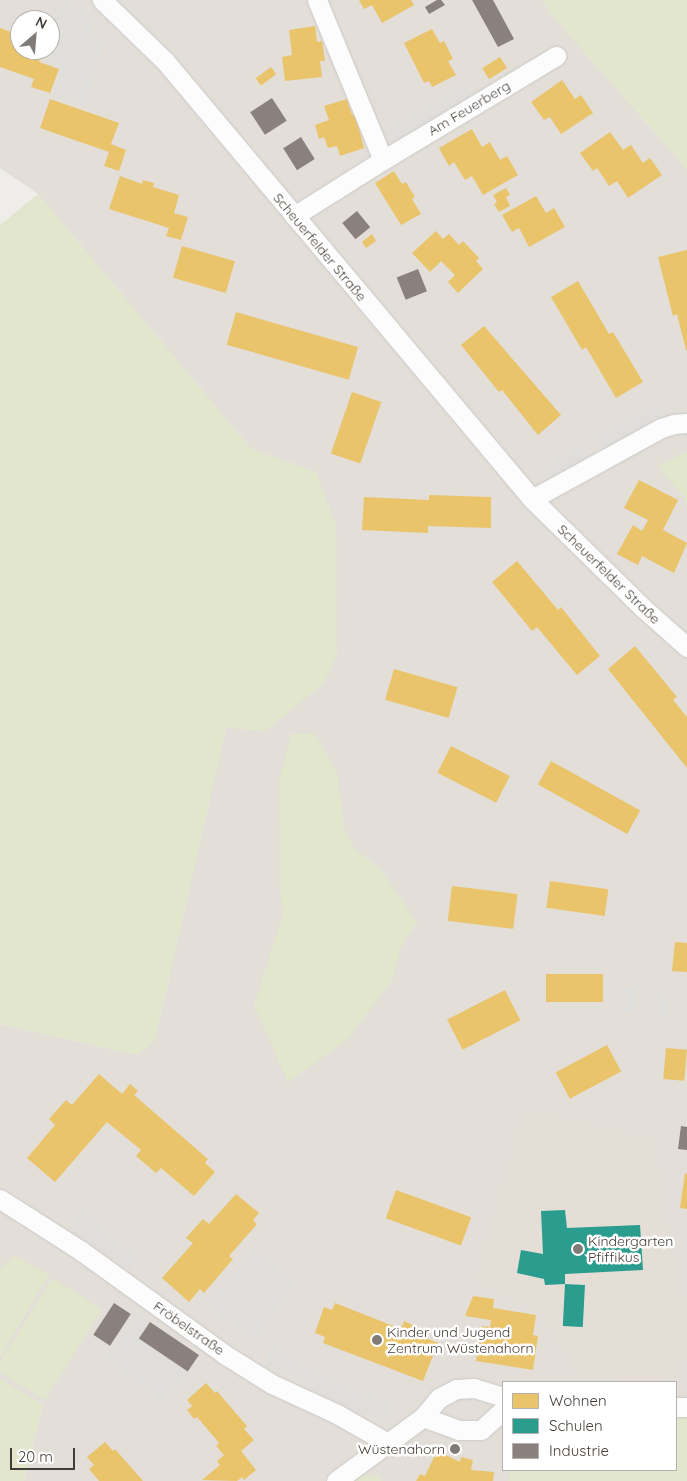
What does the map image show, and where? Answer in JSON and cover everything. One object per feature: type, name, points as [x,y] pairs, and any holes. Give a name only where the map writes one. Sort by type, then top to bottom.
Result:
[{"type":"street","name":"Scheuerfelder Straße","points":[[102,0],[165,60],[532,499],[643,608],[687,648]]},
{"type":"street","points":[[317,0],[382,160]]},
{"type":"street","name":"Am Feuerberg","points":[[294,216],[382,160],[556,56]]},
{"type":"street","points":[[532,499],[661,428],[687,423]]},
{"type":"street","name":"Fröbelstraße","points":[[0,1199],[80,1250],[224,1354],[272,1384],[337,1414],[386,1442]]},
{"type":"street","points":[[336,1481],[386,1442],[423,1417],[439,1398],[456,1389],[474,1388],[502,1397]]},
{"type":"street","points":[[423,1417],[458,1430],[481,1430],[502,1411]]},
{"type":"shaded area","points":[[0,0],[543,0],[551,14],[687,169],[687,1481],[0,1481],[0,1024],[137,1055],[155,1040],[226,727],[316,472],[251,449],[38,194],[0,168]]},
{"type":"shaded area","points":[[68,3],[95,21],[89,34],[103,43],[86,104],[54,95],[63,66],[51,60],[60,60],[60,13]]},
{"type":"shaded area","points":[[465,86],[472,98],[386,148],[379,136]]},
{"type":"shaded area","points":[[656,404],[663,417],[602,450],[595,436]]},
{"type":"shaded area","points":[[579,446],[587,458],[554,480],[546,468]]},
{"type":"shaded area","points":[[624,987],[637,987],[637,1011],[624,1011]]},
{"type":"shaded area","points":[[654,994],[667,994],[667,1018],[654,1018]]},
{"type":"shaded area","name":"Kindergarten Pfiffikus","points":[[525,1111],[653,1144],[664,1218],[687,1328],[687,1354],[665,1381],[579,1375],[544,1310],[477,1280]]},
{"type":"shaded area","points":[[80,1211],[104,1224],[100,1231],[139,1257],[130,1269],[68,1229]]},
{"type":"shaded area","points":[[255,1250],[296,1283],[254,1338],[205,1305]]},
{"type":"shaded area","points":[[138,1315],[150,1322],[139,1339],[188,1372],[161,1400],[106,1358]]},
{"type":"shaded area","points":[[272,1347],[339,1383],[392,1406],[385,1423],[343,1405],[265,1363]]},
{"type":"green space","points":[[543,0],[687,0],[687,169],[551,14]]},
{"type":"green space","points":[[38,194],[251,449],[316,472],[336,525],[337,655],[323,684],[265,731],[226,728],[155,1040],[137,1055],[0,1024],[0,225]]},
{"type":"green space","points":[[687,452],[687,506],[685,498],[657,466]]},
{"type":"green space","points":[[291,734],[315,734],[337,772],[345,832],[355,849],[381,870],[417,922],[401,947],[393,979],[347,1040],[288,1082],[254,1005],[284,912],[280,896],[279,780]]},
{"type":"green space","points":[[15,1256],[49,1274],[0,1358],[0,1269]]},
{"type":"green space","points":[[52,1278],[102,1309],[45,1400],[0,1372],[0,1363]]},
{"type":"green space","points":[[0,1379],[43,1405],[24,1481],[0,1481]]},
{"type":"green space","points":[[677,1407],[687,1407],[687,1481],[508,1481],[511,1471],[677,1471]]},
{"type":"green space","points":[[342,1475],[377,1476],[383,1481],[336,1481]]},
{"type":"building: Wohnen","points":[[359,0],[411,0],[414,5],[382,23],[372,5],[364,9]]},
{"type":"building: Wohnen","points":[[315,26],[317,42],[322,41],[325,61],[320,61],[322,77],[285,81],[282,57],[292,55],[289,30]]},
{"type":"building: Wohnen","points":[[0,28],[10,32],[10,60],[40,60],[39,62],[59,69],[50,93],[31,87],[34,79],[0,67]]},
{"type":"building: Wohnen","points":[[432,29],[440,43],[444,41],[453,59],[448,61],[456,75],[432,87],[429,81],[424,83],[404,43]]},
{"type":"building: Wohnen","points":[[500,57],[507,68],[489,79],[482,68]]},
{"type":"building: Wohnen","points":[[271,67],[276,74],[261,85],[256,78]]},
{"type":"building: Wohnen","points":[[562,80],[575,99],[581,95],[593,113],[561,134],[550,117],[544,120],[531,102]]},
{"type":"building: Wohnen","points":[[50,99],[119,123],[111,144],[126,150],[119,171],[104,166],[109,152],[40,128]]},
{"type":"building: Wohnen","points":[[347,99],[352,115],[355,113],[364,148],[340,156],[337,146],[328,148],[324,137],[319,139],[315,125],[329,120],[324,106]]},
{"type":"building: Wohnen","points":[[472,129],[482,147],[490,142],[500,160],[507,156],[518,175],[483,195],[472,176],[465,180],[454,162],[449,166],[439,148]]},
{"type":"building: Wohnen","points":[[610,132],[623,150],[631,145],[643,163],[650,158],[662,175],[628,198],[617,181],[609,186],[597,168],[593,171],[580,153]]},
{"type":"building: Wohnen","points":[[394,171],[402,184],[406,182],[415,197],[412,199],[421,214],[401,225],[375,183]]},
{"type":"building: Wohnen","points":[[120,176],[142,184],[143,180],[154,183],[153,187],[179,195],[174,213],[188,217],[181,240],[166,236],[169,228],[109,209]]},
{"type":"building: Wohnen","points":[[506,188],[510,195],[506,197],[510,206],[499,212],[494,204],[497,202],[493,195]]},
{"type":"building: Wohnen","points":[[536,196],[546,213],[554,208],[565,227],[529,247],[519,228],[512,232],[502,215]]},
{"type":"building: Wohnen","points":[[436,231],[443,239],[449,234],[459,245],[463,241],[479,258],[476,261],[483,269],[458,293],[448,282],[455,275],[441,261],[430,272],[412,253]]},
{"type":"building: Wohnen","points":[[372,234],[376,241],[366,248],[362,242]]},
{"type":"building: Wohnen","points":[[182,246],[235,261],[226,293],[173,278]]},
{"type":"building: Wohnen","points":[[687,250],[686,350],[677,314],[673,316],[658,257]]},
{"type":"building: Wohnen","points":[[578,281],[609,334],[613,332],[643,382],[616,398],[586,347],[582,350],[551,297]]},
{"type":"building: Wohnen","points":[[236,312],[358,347],[349,380],[227,345]]},
{"type":"building: Wohnen","points":[[484,326],[561,415],[538,435],[502,390],[499,392],[461,345]]},
{"type":"building: Wohnen","points":[[352,392],[381,402],[360,464],[331,453]]},
{"type":"building: Wohnen","points":[[639,480],[678,500],[663,530],[687,543],[674,573],[642,556],[638,565],[617,554],[633,525],[642,531],[648,520],[624,508]]},
{"type":"building: Wohnen","points":[[429,495],[491,497],[491,528],[428,526],[428,533],[362,530],[364,497],[429,500]]},
{"type":"building: Wohnen","points":[[517,561],[558,610],[561,607],[600,656],[577,675],[537,627],[532,631],[492,582]]},
{"type":"building: Wohnen","points":[[635,646],[677,697],[673,700],[687,717],[687,768],[608,669]]},
{"type":"building: Wohnen","points":[[394,669],[457,687],[449,718],[385,700]]},
{"type":"building: Wohnen","points":[[451,746],[510,776],[496,803],[437,773]]},
{"type":"building: Wohnen","points":[[551,761],[640,810],[627,834],[538,785]]},
{"type":"building: Wohnen","points":[[550,881],[608,889],[605,916],[546,908]]},
{"type":"building: Wohnen","points":[[452,886],[518,894],[513,929],[448,921]]},
{"type":"building: Wohnen","points":[[675,942],[687,943],[687,972],[672,971]]},
{"type":"building: Wohnen","points":[[546,974],[603,974],[603,1002],[546,1002]]},
{"type":"building: Wohnen","points":[[505,990],[520,1020],[463,1050],[447,1020]]},
{"type":"building: Wohnen","points":[[607,1045],[621,1071],[570,1099],[556,1072]]},
{"type":"building: Wohnen","points":[[666,1048],[687,1050],[684,1081],[663,1079]]},
{"type":"building: Wohnen","points":[[99,1074],[122,1094],[130,1084],[138,1091],[134,1095],[208,1159],[205,1163],[215,1172],[194,1196],[161,1168],[156,1173],[136,1156],[141,1150],[107,1122],[55,1182],[27,1158],[55,1125],[49,1119],[66,1100],[72,1105]]},
{"type":"building: Wohnen","points":[[685,1173],[687,1174],[687,1209],[680,1208]]},
{"type":"building: Wohnen","points":[[396,1190],[471,1217],[461,1246],[386,1218]]},
{"type":"building: Wohnen","points":[[236,1194],[259,1213],[253,1220],[257,1224],[229,1256],[233,1259],[204,1293],[200,1289],[189,1302],[162,1278],[193,1243],[186,1238],[203,1219],[209,1224]]},
{"type":"building: Wohnen","points":[[473,1296],[494,1299],[493,1308],[536,1315],[533,1335],[538,1336],[533,1370],[476,1361],[482,1326],[490,1327],[491,1320],[465,1316]]},
{"type":"building: Wohnen","name":"Kinder und Jugend Zentrum Wüstenahorn","points":[[335,1303],[401,1329],[404,1321],[417,1327],[415,1334],[438,1343],[423,1381],[323,1343],[325,1337],[315,1333],[324,1307],[332,1310]]},
{"type":"building: Wohnen","points":[[206,1383],[215,1393],[217,1391],[247,1426],[244,1429],[254,1440],[241,1451],[256,1470],[244,1480],[242,1477],[237,1481],[202,1480],[220,1465],[217,1461],[224,1455],[216,1446],[219,1443],[197,1417],[194,1419],[187,1410],[192,1406],[187,1400]]},
{"type":"building: Wohnen","points":[[105,1442],[113,1451],[115,1449],[143,1481],[99,1481],[89,1469],[94,1465],[87,1457]]},
{"type":"building: Wohnen","points":[[437,1451],[460,1462],[461,1457],[473,1460],[471,1470],[494,1472],[493,1481],[416,1481],[420,1474],[425,1476]]},
{"type":"building: Schulen","points":[[565,1210],[567,1228],[640,1225],[643,1270],[565,1274],[565,1284],[545,1285],[544,1279],[517,1273],[521,1250],[543,1254],[541,1211]]},
{"type":"building: Schulen","points":[[565,1284],[585,1285],[583,1327],[563,1326]]},
{"type":"building: Industrie","points":[[437,0],[441,0],[445,5],[429,14],[425,7]]},
{"type":"building: Industrie","points":[[472,0],[493,0],[514,39],[498,47]]},
{"type":"building: Industrie","points":[[272,98],[287,121],[265,135],[250,112]]},
{"type":"building: Industrie","points":[[301,137],[315,159],[297,170],[283,148]]},
{"type":"building: Industrie","points":[[357,211],[370,227],[355,239],[342,223]]},
{"type":"building: Industrie","points":[[418,269],[427,291],[406,300],[397,278]]},
{"type":"building: Industrie","points":[[681,1126],[687,1127],[687,1150],[678,1149]]},
{"type":"building: Industrie","points":[[114,1303],[131,1314],[110,1346],[93,1335]]},
{"type":"building: Industrie","points":[[150,1322],[199,1355],[188,1372],[139,1339]]},
{"type":"place","name":"Kindergarten Pfiffikus","points":[[578,1249]]},
{"type":"place","name":"Kinder und Jugend Zentrum Wüstenahorn","points":[[377,1340]]},
{"type":"place","name":"Wüstenahorn","points":[[455,1449]]}]
